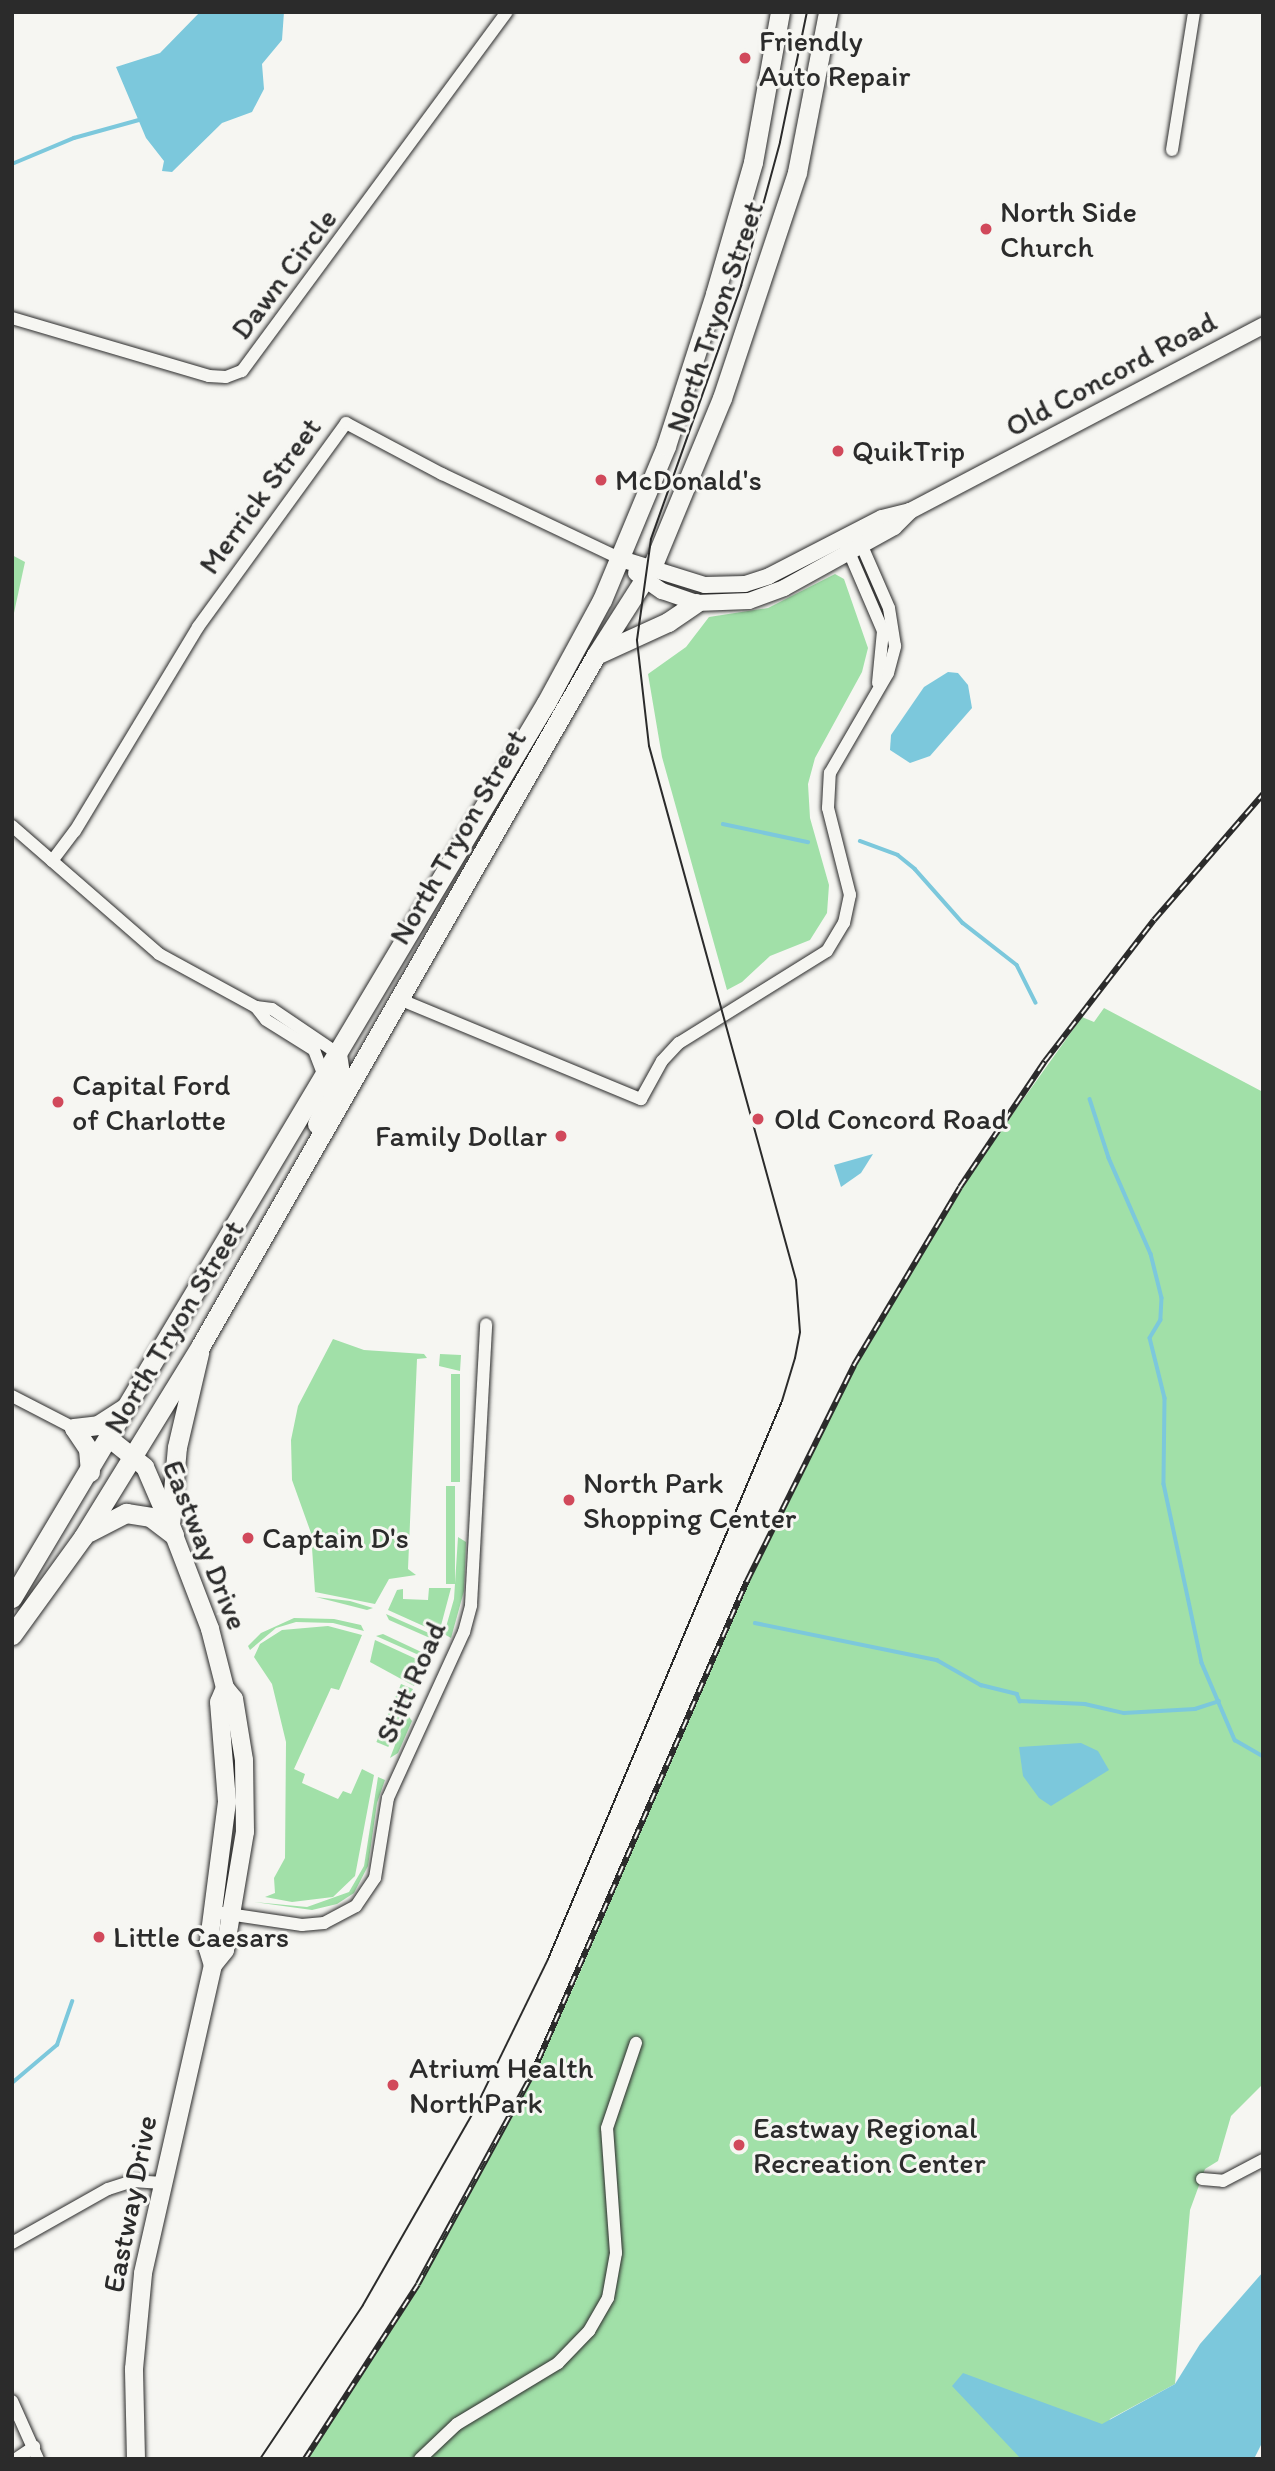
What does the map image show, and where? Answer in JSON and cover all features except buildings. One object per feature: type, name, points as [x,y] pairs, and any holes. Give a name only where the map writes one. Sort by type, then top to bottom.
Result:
[{"type":"main road","name":"North Tryon Street","points":[[12,1598],[110,1439],[323,1074],[546,703],[621,559],[666,446],[737,222],[753,162],[780,12]]},
{"type":"main road","name":"North Tryon Street","points":[[12,1635],[83,1537],[201,1345],[596,655],[648,574],[722,398],[797,172],[828,12]]},
{"type":"main road","points":[[596,655],[667,622],[696,603]]},
{"type":"main road","points":[[300,1171],[340,1073],[337,1053]]},
{"type":"main road","points":[[83,1537],[113,1516],[126,1513],[150,1517],[172,1530],[181,1417],[201,1345]]},
{"type":"main road","points":[[90,1472],[88,1449],[74,1428],[98,1425],[130,1403]]},
{"type":"main road","name":"Eastway Drive","points":[[110,1439],[133,1456],[149,1473],[210,1629],[225,1688],[219,1702],[227,1802],[224,1913],[208,1949],[213,1965],[162,2183],[136,2326],[136,2459]]},
{"type":"street","name":"Dawn Circle","points":[[12,318],[209,376],[226,377],[242,371],[270,339],[508,12]]},
{"type":"street","points":[[1172,150],[1194,12]]},
{"type":"street","name":"Old Concord Road","points":[[621,559],[696,603],[730,604],[767,595],[852,542],[889,515],[910,511],[1263,326]]},
{"type":"street","name":"Merrick Street","points":[[52,861],[75,831],[198,627],[346,422],[442,474],[621,559]]},
{"type":"street","name":"Old Concord Road","points":[[648,574],[705,586],[745,584],[852,542]]},
{"type":"street","points":[[399,999],[641,1099],[677,1045],[818,958],[839,936],[849,890],[829,810],[828,783],[838,756],[878,683],[883,631],[852,542]]},
{"type":"street","points":[[12,826],[149,947],[256,1007],[267,1020],[314,1051],[323,1074]]},
{"type":"street","points":[[256,1007],[272,1009],[337,1053]]},
{"type":"street","name":"Stitt Road","points":[[224,1913],[302,1925],[324,1923],[356,1906],[375,1878],[388,1798],[464,1632],[471,1605],[486,1324]]},
{"type":"street","points":[[12,1396],[74,1428]]},
{"type":"street","points":[[420,2459],[457,2424],[558,2363],[589,2331],[608,2298],[616,2253],[607,2128],[636,2042]]},
{"type":"street","points":[[1202,2179],[1223,2181],[1263,2160]]},
{"type":"street","points":[[12,2243],[116,2186],[144,2180],[162,2183]]},
{"type":"street","points":[[12,2401],[36,2453],[16,2459]]},
{"type":"green space","points":[[12,555],[25,562],[12,622]]},
{"type":"green space","points":[[835,574],[844,579],[868,648],[862,672],[815,758],[808,784],[810,818],[829,885],[827,913],[810,940],[770,956],[742,982],[727,990],[662,757],[648,674],[686,647],[709,617],[768,608]]},
{"type":"green space","points":[[1104,1008],[1263,1092],[1263,2084],[1231,2116],[1218,2161],[1205,2169],[1190,2210],[1175,2384],[1110,2419],[1095,2459],[305,2459],[402,2311],[509,2120],[574,1986],[759,1554],[846,1379],[979,1161],[1082,1017],[1094,1022]]},
{"type":"green space","points":[[333,1339],[364,1350],[424,1354],[427,1358],[417,1359],[408,1569],[416,1575],[389,1579],[375,1604],[315,1592],[311,1533],[292,1480],[291,1440],[298,1406]]},
{"type":"green space","points":[[440,1354],[461,1355],[460,1371],[439,1366]]},
{"type":"green space","points":[[451,1374],[460,1374],[460,1482],[451,1482]]},
{"type":"green space","points":[[446,1486],[455,1486],[455,1584],[446,1584]]},
{"type":"green space","points":[[458,1537],[466,1542],[464,1591],[451,1638],[444,1634],[454,1599]]},
{"type":"green space","points":[[429,1588],[451,1588],[439,1633],[388,1610],[397,1590],[403,1589],[403,1599],[428,1600]]},
{"type":"green space","points":[[316,1597],[350,1601],[373,1608],[367,1610]]},
{"type":"green space","points":[[386,1614],[440,1638],[439,1642],[389,1620]]},
{"type":"green space","points":[[294,1618],[334,1619],[361,1625],[364,1631],[333,1623],[296,1622],[276,1628],[250,1650],[248,1646],[261,1633]]},
{"type":"green space","points":[[328,1626],[362,1635],[339,1690],[331,1688],[294,1769],[305,1774],[302,1783],[338,1799],[343,1791],[351,1794],[362,1769],[374,1775],[355,1876],[333,1897],[292,1902],[265,1897],[275,1893],[274,1878],[285,1858],[286,1742],[272,1684],[254,1657],[260,1644],[282,1630]]},
{"type":"green space","points":[[383,1634],[432,1657],[430,1660],[376,1636]]},
{"type":"green space","points":[[375,1640],[425,1663],[414,1686],[370,1662]]},
{"type":"green space","points":[[401,1684],[413,1689],[388,1747],[376,1742]]},
{"type":"green space","points":[[407,1714],[412,1721],[398,1753],[390,1758]]},
{"type":"green space","points":[[378,1777],[385,1780],[377,1803],[368,1866],[354,1893],[337,1904],[312,1910],[254,1902],[307,1907],[349,1892],[364,1866]]},
{"type":"water","points":[[200,12],[284,12],[282,40],[262,64],[264,89],[252,112],[222,123],[172,172],[162,171],[164,161],[146,138],[116,67],[160,53]]},
{"type":"water","points":[[948,672],[958,673],[968,685],[972,708],[930,756],[910,763],[890,750],[891,735],[924,687]]},
{"type":"water","points":[[873,1154],[861,1173],[841,1187],[834,1165]]},
{"type":"water","points":[[1081,1743],[1098,1751],[1109,1770],[1051,1806],[1039,1798],[1023,1776],[1019,1747]]},
{"type":"water","points":[[1263,2272],[1263,2441],[1254,2459],[1021,2459],[952,2386],[963,2373],[1102,2424],[1175,2384],[1200,2344]]},
{"type":"waterway","points":[[12,164],[74,138],[139,120]]},
{"type":"waterway","points":[[723,824],[808,842]]},
{"type":"waterway","points":[[860,841],[898,855],[915,869],[963,923],[1017,965],[1036,1003]]},
{"type":"waterway","points":[[1090,1099],[1109,1158],[1151,1254],[1162,1298],[1161,1320],[1150,1338],[1165,1398],[1164,1484],[1202,1663],[1235,1740],[1263,1756]]},
{"type":"waterway","points":[[755,1623],[937,1660],[981,1685],[1017,1694],[1020,1701],[1085,1704],[1124,1713],[1195,1709],[1219,1701]]},
{"type":"waterway","points":[[12,2083],[57,2045],[72,2002]]},
{"type":"tram line","points":[[260,2459],[363,2305],[473,2113],[548,1959],[782,1401],[795,1358],[800,1332],[796,1280],[649,746],[637,640],[651,539],[741,286],[780,142],[807,12]]},
{"type":"railway","points":[[305,2459],[418,2284],[531,2077],[747,1581],[854,1365],[960,1187],[1045,1061],[1154,920],[1263,794]]},
{"type":"place","name":"Friendly Auto Repair","points":[[745,58]]},
{"type":"place","name":"North Side Church","points":[[986,229]]},
{"type":"place","name":"QuikTrip","points":[[838,451]]},
{"type":"place","name":"McDonald's","points":[[601,480]]},
{"type":"place","name":"Capital Ford of Charlotte","points":[[58,1102]]},
{"type":"place","name":"Old Concord Road","points":[[758,1119]]},
{"type":"place","name":"Family Dollar","points":[[561,1136]]},
{"type":"place","name":"North Park Shopping Center","points":[[569,1500]]},
{"type":"place","name":"Captain D's","points":[[248,1538]]},
{"type":"place","name":"Little Caesars","points":[[99,1937]]},
{"type":"place","name":"Atrium Health NorthPark","points":[[393,2085]]},
{"type":"place","name":"Eastway Regional Recreation Center","points":[[739,2145]]}]
